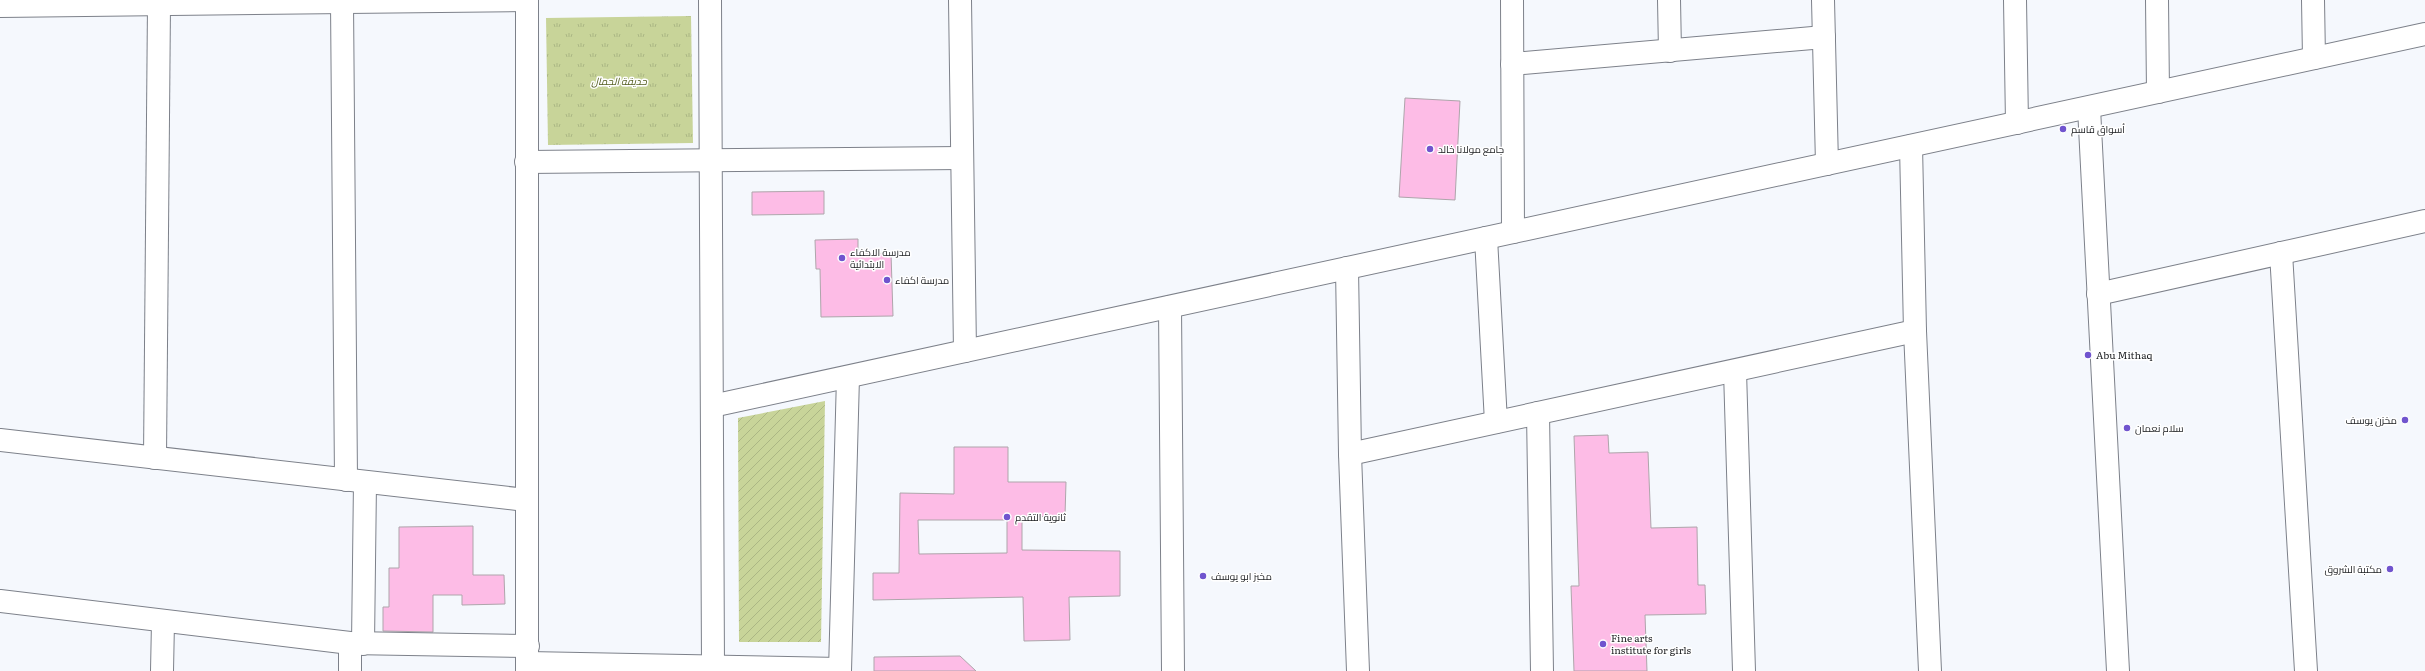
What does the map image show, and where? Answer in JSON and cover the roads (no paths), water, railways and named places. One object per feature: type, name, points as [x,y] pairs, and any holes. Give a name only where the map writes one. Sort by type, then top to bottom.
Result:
[{"type":"street","points":[[0,6],[524,0]]},
{"type":"street","points":[[527,0],[526,500],[528,660]]},
{"type":"street","points":[[710,0],[713,667]]},
{"type":"street","points":[[960,0],[965,351]]},
{"type":"street","points":[[1512,0],[1513,232]]},
{"type":"street","points":[[1669,0],[1670,51]]},
{"type":"street","points":[[1823,0],[1827,164]]},
{"type":"street","points":[[2015,0],[2017,123]]},
{"type":"street","points":[[2157,0],[2158,92]]},
{"type":"street","points":[[2313,0],[2314,58]]},
{"type":"street","points":[[342,2],[355,481],[357,644],[350,671]]},
{"type":"street","points":[[155,458],[159,4]]},
{"type":"street","points":[[712,406],[2425,34]]},
{"type":"street","points":[[1512,64],[1824,37]]},
{"type":"street","points":[[2089,108],[2118,671]]},
{"type":"street","points":[[1911,146],[1915,332],[1930,671]]},
{"type":"street","points":[[526,162],[962,158]]},
{"type":"street","points":[[2098,294],[2425,221]]},
{"type":"street","points":[[1486,238],[1496,422]]},
{"type":"street","points":[[2281,253],[2306,671]]},
{"type":"street","points":[[1348,268],[1350,454],[1358,671]]},
{"type":"street","points":[[1170,307],[1173,671]]},
{"type":"street","points":[[1350,454],[1915,332]]},
{"type":"street","points":[[1734,371],[1744,671]]},
{"type":"street","points":[[0,601],[163,622],[357,644],[528,660],[840,670],[848,377]]},
{"type":"street","points":[[1538,413],[1542,671]]},
{"type":"street","points":[[0,440],[526,500]]},
{"type":"street","points":[[162,671],[163,622]]},
{"type":"place","name":"أسواق قاسم","points":[[2063,129]]},
{"type":"place","name":"جامع مولانا خالد","points":[[1430,149]]},
{"type":"place","name":"مدرسة الاكفاء الابتدائية","points":[[842,258]]},
{"type":"place","name":"مدرسة اكفاء","points":[[887,280]]},
{"type":"place","name":"Abu Mithaq","points":[[2088,355]]},
{"type":"place","name":"مخزن يوسف","points":[[2405,420]]},
{"type":"place","name":"سلام نعمان","points":[[2127,428]]},
{"type":"place","name":"ثانوية التقدم","points":[[1007,517]]},
{"type":"place","name":"مكتبة الشروق","points":[[2390,569]]},
{"type":"place","name":"مخبز ابو يوسف","points":[[1203,576]]},
{"type":"place","name":"Fine arts institute for girls","points":[[1603,644]]},
{"type":"park label","name":"حديقة الجمال","points":[[619,81]]}]
